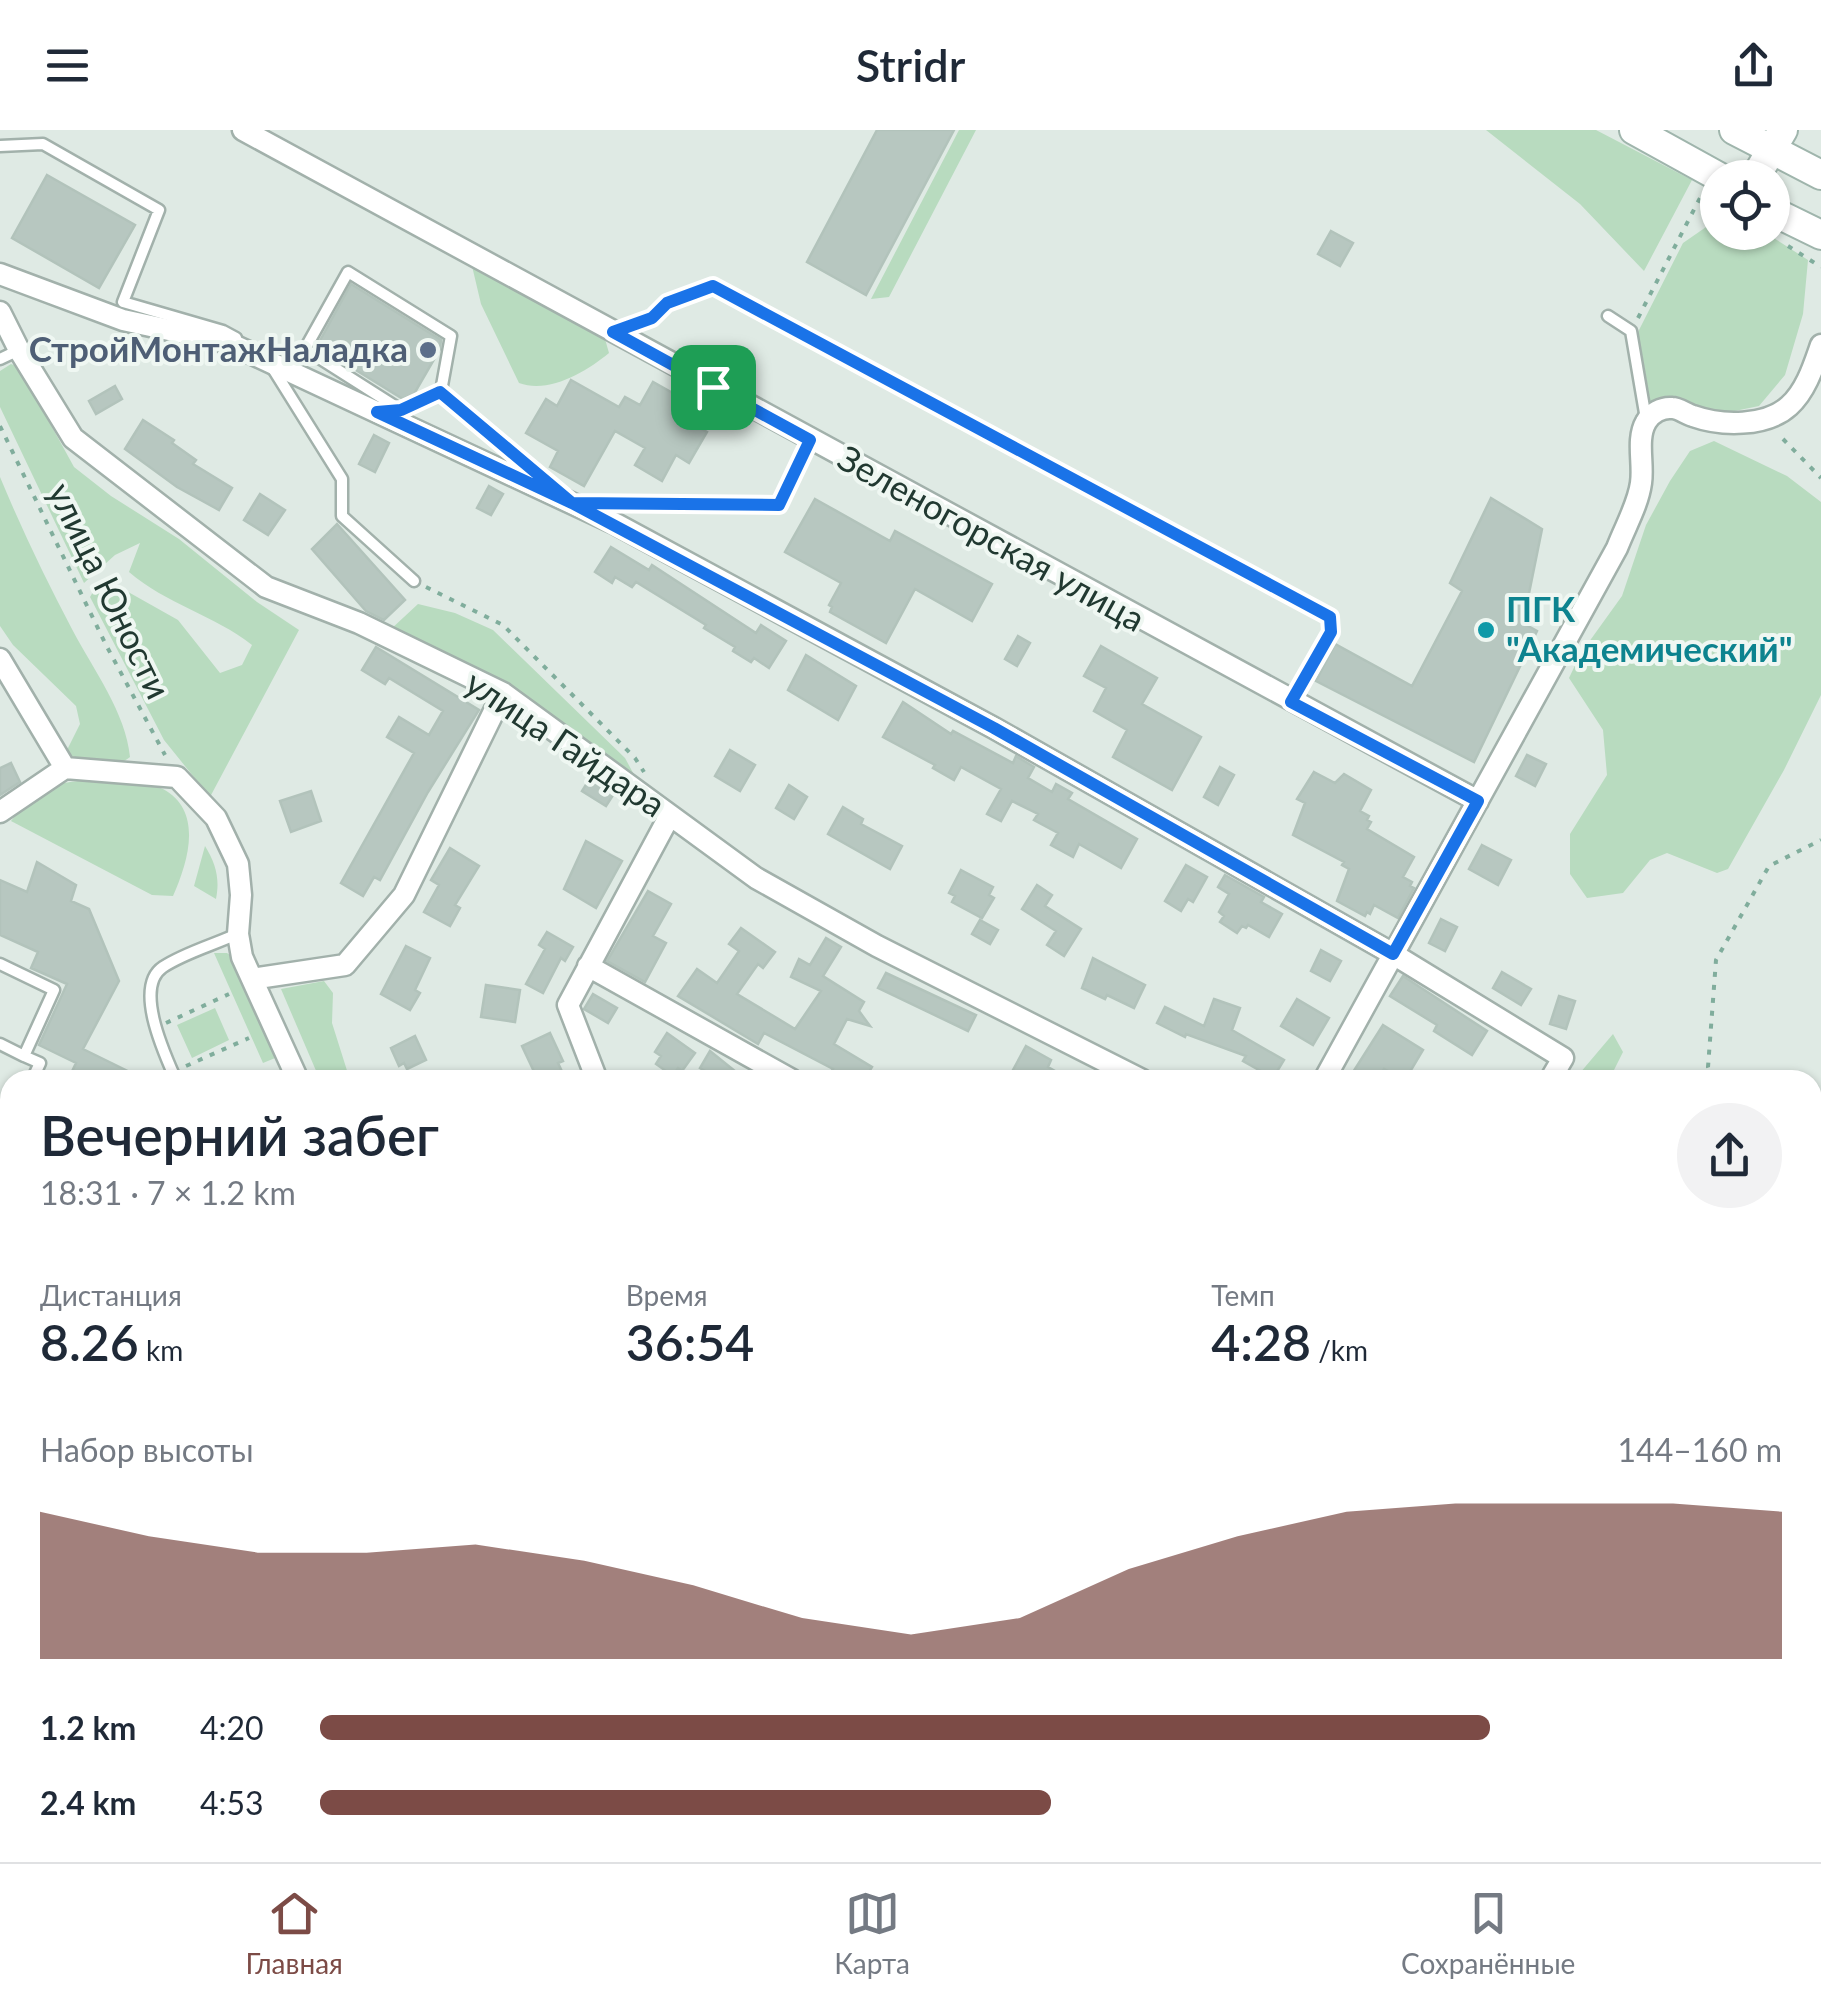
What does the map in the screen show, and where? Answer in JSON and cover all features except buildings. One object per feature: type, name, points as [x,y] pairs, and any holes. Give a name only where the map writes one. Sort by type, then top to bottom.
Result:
[{"type":"main road","points":[[1634,130],[1700,166]]},
{"type":"main road","points":[[1734,130],[1778,139],[1821,175]]},
{"type":"main road","points":[[1790,219],[1821,235]]},
{"type":"street","name":"Зеленогорская улица","points":[[244,130],[1478,801]]},
{"type":"street","points":[[0,274],[123,320],[229,343],[572,503],[994,728],[1393,954],[1563,1058],[1556,1070]]},
{"type":"street","name":"улица Гайдара","points":[[0,312],[10,354],[73,438],[266,587],[359,623],[503,693],[756,878],[1102,1070]]},
{"type":"street","points":[[1329,1070],[1617,548],[1640,486],[1640,448],[1646,420],[1670,407],[1706,420],[1733,422],[1779,414],[1792,403],[1806,381],[1821,345]]},
{"type":"street","points":[[0,659],[65,768]]},
{"type":"street","points":[[252,979],[345,965],[404,895],[503,693]]},
{"type":"street","points":[[0,812],[65,768],[177,777],[216,818],[238,864],[238,934],[242,957],[293,1070]]},
{"type":"street","points":[[593,1070],[568,1006],[670,815]]},
{"type":"street","points":[[588,966],[774,1070]]},
{"type":"lane","points":[[0,146],[44,144],[159,210],[123,302],[222,331],[377,412],[401,410],[440,392]]},
{"type":"lane","points":[[401,410],[305,349],[348,272],[451,336],[440,392]]},
{"type":"lane","points":[[613,332],[652,318],[667,303],[713,286],[1320,610],[1330,617],[1331,632],[1291,702]]},
{"type":"lane","points":[[1608,316],[1631,331],[1646,420]]},
{"type":"lane","points":[[269,362],[342,479],[342,516],[414,581]]},
{"type":"lane","points":[[440,392],[572,503],[779,505],[810,440]]},
{"type":"lane","points":[[172,1070],[149,999],[150,984],[163,968],[238,934]]},
{"type":"lane","points":[[0,964],[54,990],[24,1056]]},
{"type":"lane","points":[[0,1044],[40,1063],[37,1070]]},
{"type":"path","points":[[1631,331],[1700,198]]},
{"type":"path","points":[[1790,247],[1821,267]]},
{"type":"path","name":"улица Юности","points":[[0,426],[106,646],[177,777]]},
{"type":"path","points":[[1783,440],[1821,478]]},
{"type":"path","points":[[414,581],[504,625],[636,758],[644,772]]},
{"type":"path","points":[[1709,1070],[1716,960],[1769,866],[1821,840]]},
{"type":"path","points":[[157,1027],[229,994]]},
{"type":"path","points":[[186,1070],[249,1038]]},
{"type":"green space","points":[[959,130],[976,130],[889,297],[871,299]]},
{"type":"green space","points":[[1486,130],[1596,130],[1692,180],[1644,271],[1580,204]]},
{"type":"green space","points":[[1700,231],[1700,250],[1790,248],[1808,260],[1803,314],[1785,375],[1759,406],[1720,414],[1651,406],[1638,332],[1683,243]]},
{"type":"green space","points":[[472,266],[603,332],[609,353],[578,374],[555,383],[519,383],[481,304]]},
{"type":"green space","points":[[11,364],[19,367],[74,467],[179,539],[257,602],[299,630],[210,797],[164,740],[90,597],[96,587],[114,584],[178,620],[220,673],[242,665],[252,645],[158,593],[129,572],[140,543],[115,555],[84,583],[0,407],[0,371]]},
{"type":"green space","points":[[1714,441],[1787,476],[1821,502],[1821,695],[1728,869],[1717,873],[1667,853],[1650,860],[1623,893],[1587,898],[1570,874],[1570,834],[1607,775],[1603,730],[1569,678],[1581,653],[1622,596],[1646,525],[1670,481],[1690,451]]},
{"type":"green space","points":[[0,477],[53,593],[122,724],[130,757],[124,761],[104,764],[74,759],[67,750],[80,724],[76,706],[13,645],[0,626]]},
{"type":"green space","points":[[418,604],[455,613],[493,630],[625,758],[638,782],[390,630]]},
{"type":"green space","points":[[99,780],[156,786],[176,799],[184,810],[189,838],[184,868],[173,896],[152,895],[11,821],[49,788]]},
{"type":"green space","points":[[205,846],[216,872],[216,899],[194,886]]},
{"type":"green space","points":[[214,953],[227,953],[234,958],[280,1056],[263,1063]]},
{"type":"green space","points":[[324,981],[333,993],[332,1023],[347,1070],[316,1070],[281,989]]},
{"type":"green space","points":[[215,1008],[229,1040],[192,1058],[177,1025]]},
{"type":"green space","points":[[1613,1034],[1623,1052],[1614,1070],[1582,1070]]},
{"type":"place","name":"СтройМонтажНаладка","points":[[428,350]]},
{"type":"place","name":"ПГК \"Академический\"","points":[[1486,630]]},
{"type":"route","points":[[713,387],[613,332],[652,318],[667,303],[713,286],[1330,617],[1331,632],[1291,702],[1478,801],[1393,954],[994,728],[572,503],[440,392],[401,410],[377,412],[572,503],[779,505],[810,440],[713,387]]}]
